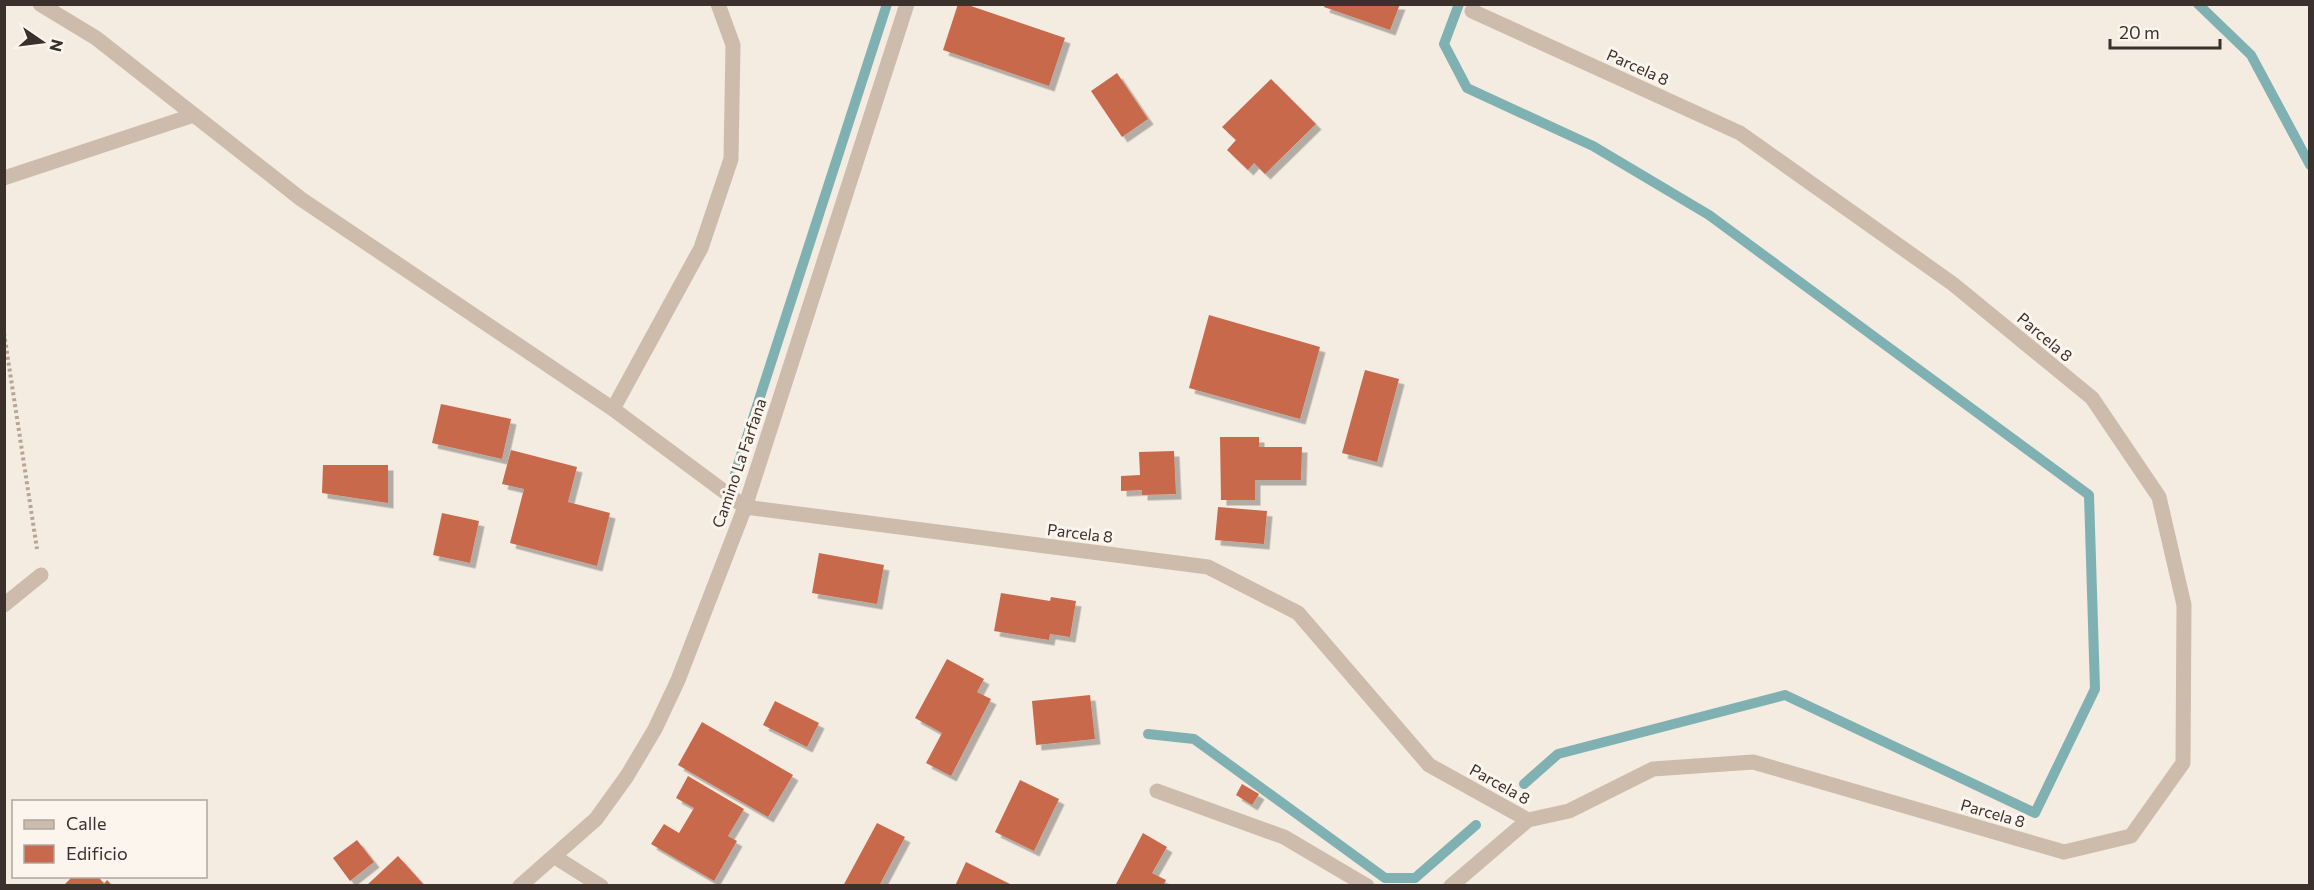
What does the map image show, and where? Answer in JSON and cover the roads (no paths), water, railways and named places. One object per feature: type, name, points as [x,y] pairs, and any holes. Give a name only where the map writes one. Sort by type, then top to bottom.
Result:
[{"type":"street","points":[[40,4],[96,38],[301,199],[613,409],[745,507]]},
{"type":"street","points":[[613,409],[701,248],[731,159],[732,45],[718,4]]},
{"type":"street","name":"Camino La Farfana","points":[[520,885],[555,857],[596,819],[627,776],[655,729],[678,680],[745,507],[907,4]]},
{"type":"street","name":"Parcela 8","points":[[745,507],[1208,567],[1298,613],[1429,765],[1528,820],[1569,811],[1653,769],[1754,762],[2064,852],[2132,836],[2184,763],[2184,604],[2159,497],[2092,398],[1953,284],[1740,133],[1472,11]]},
{"type":"street","points":[[4,178],[194,115]]},
{"type":"street","points":[[4,606],[41,575]]},
{"type":"street","points":[[1157,791],[1284,837],[1367,885]]},
{"type":"street","points":[[1451,885],[1528,820]]},
{"type":"street","points":[[555,857],[601,885]]},
{"type":"waterway","points":[[735,474],[887,4]]},
{"type":"waterway","points":[[1459,4],[1444,44],[1467,88],[1593,146],[1709,215],[2089,495],[2095,689],[2035,813],[1785,695],[1558,754],[1524,784]]},
{"type":"waterway","points":[[2198,4],[2251,55],[2310,165]]},
{"type":"waterway","points":[[1148,734],[1194,739],[1385,878],[1415,878],[1476,825]]}]
